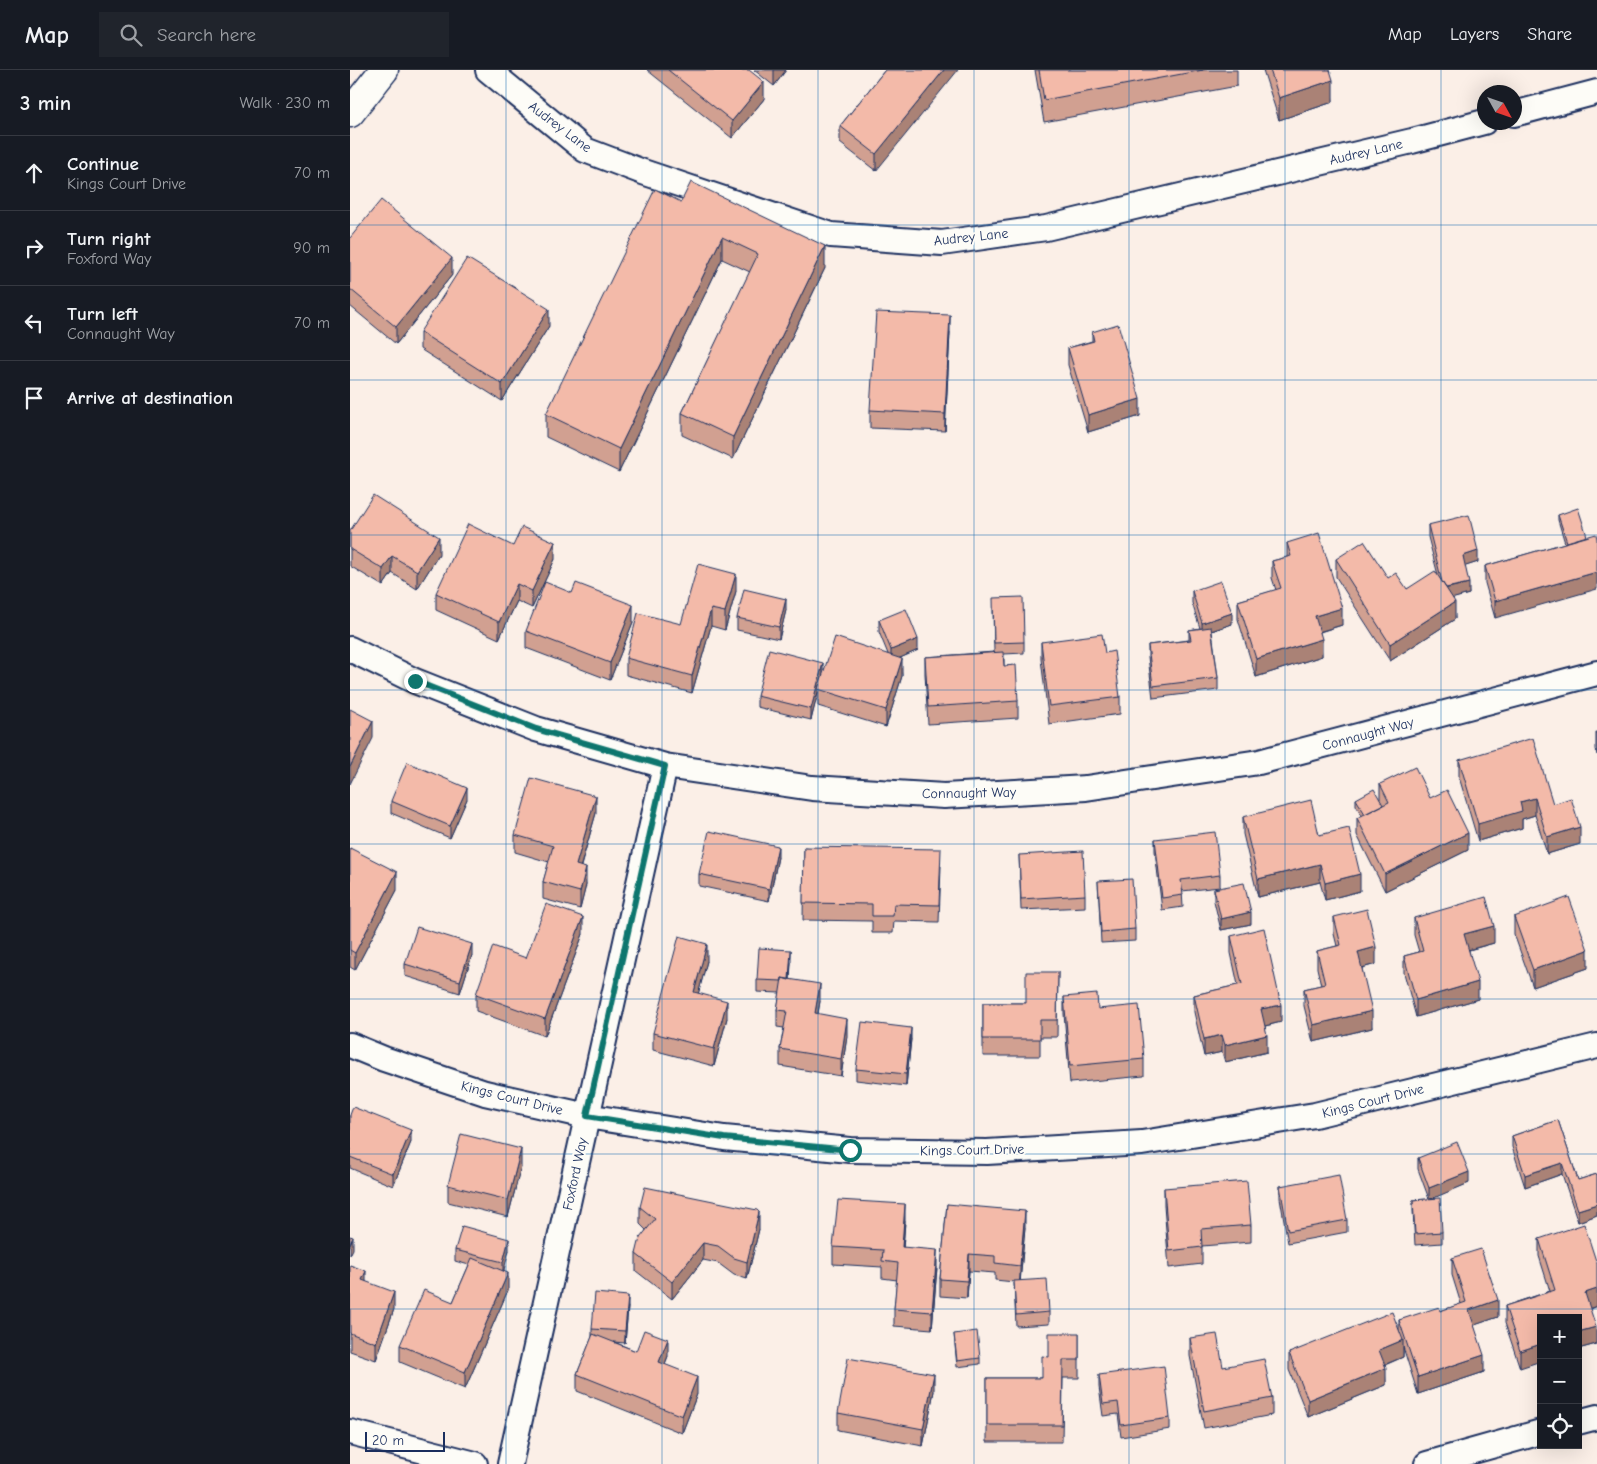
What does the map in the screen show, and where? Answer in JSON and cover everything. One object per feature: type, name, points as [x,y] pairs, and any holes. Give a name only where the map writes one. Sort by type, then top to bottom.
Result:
[{"type":"main road","points":[[350,113],[384,70]]},
{"type":"street","name":"Audrey Lane","points":[[488,70],[585,150],[643,172],[831,235],[942,243],[1046,228],[1477,124]]},
{"type":"street","points":[[1522,112],[1597,92]]},
{"type":"street","name":"Connaught Way","points":[[350,649],[415,681],[536,729],[665,766],[812,788],[944,796],[1086,788],[1260,762],[1597,673]]},
{"type":"street","name":"Foxford Way","points":[[510,1464],[665,766]]},
{"type":"street","name":"Kings Court Drive","points":[[350,1045],[485,1093],[587,1116],[724,1138],[850,1150],[987,1152],[1142,1143],[1315,1115],[1597,1046]]},
{"type":"street","points":[[1582,1421],[1597,1418]]},
{"type":"street","points":[[350,1432],[475,1464]]},
{"type":"street","points":[[1427,1464],[1537,1433]]},
{"type":"building","points":[[668,70],[749,70],[764,82],[732,121]]},
{"type":"building","points":[[885,70],[944,70],[876,154],[840,126]]},
{"type":"building","points":[[1039,70],[1203,70],[1044,100]]},
{"type":"building","points":[[1270,70],[1330,70],[1333,80],[1279,98]]},
{"type":"building","points":[[691,182],[825,246],[733,437],[682,413],[758,254],[722,237],[619,449],[546,414],[655,189],[681,202]]},
{"type":"building","points":[[381,200],[452,258],[396,327],[350,289],[350,238]]},
{"type":"building","points":[[467,258],[549,309],[502,384],[420,332]]},
{"type":"building","points":[[876,312],[950,315],[945,414],[870,410]]},
{"type":"building","points":[[1118,324],[1140,399],[1088,415],[1068,348],[1094,341],[1092,332]]},
{"type":"building","points":[[373,495],[439,537],[417,571],[392,556],[383,569],[350,549],[350,531]]},
{"type":"building","points":[[1578,508],[1587,536],[1567,542],[1558,515]]},
{"type":"building","points":[[1469,515],[1478,551],[1463,556],[1469,583],[1446,588],[1442,582],[1428,525]]},
{"type":"building","points":[[468,524],[513,546],[522,527],[555,542],[532,591],[517,584],[499,622],[436,593]]},
{"type":"building","points":[[1319,533],[1342,608],[1315,616],[1322,639],[1256,659],[1238,601],[1281,588],[1272,561],[1291,556],[1287,543]]},
{"type":"building","points":[[1596,534],[1597,572],[1495,601],[1485,566]]},
{"type":"building","points":[[1364,541],[1388,578],[1396,573],[1407,589],[1435,571],[1455,602],[1390,644],[1336,559]]},
{"type":"building","points":[[698,564],[736,574],[725,612],[711,609],[692,676],[626,658],[638,613],[681,624]]},
{"type":"building","points":[[1221,581],[1232,613],[1202,623],[1192,591]]},
{"type":"building","points":[[545,582],[572,593],[576,583],[633,605],[610,663],[526,631]]},
{"type":"building","points":[[744,589],[786,599],[779,627],[737,618]]},
{"type":"building","points":[[1023,597],[1024,642],[994,643],[993,598]]},
{"type":"building","points":[[906,609],[918,639],[891,650],[879,620]]},
{"type":"building","points":[[1211,627],[1218,678],[1153,686],[1148,645],[1191,640],[1189,630]]},
{"type":"building","points":[[1102,634],[1105,653],[1114,651],[1120,697],[1049,706],[1041,642]]},
{"type":"building","points":[[835,637],[902,659],[886,710],[818,689]]},
{"type":"building","points":[[769,649],[823,663],[811,709],[757,696]]},
{"type":"building","points":[[1003,652],[1004,666],[1016,665],[1018,701],[928,707],[925,657]]},
{"type":"building","points":[[350,709],[373,721],[350,767]]},
{"type":"building","points":[[1533,738],[1553,804],[1571,798],[1580,827],[1547,837],[1535,798],[1520,802],[1522,811],[1478,824],[1459,760]]},
{"type":"building","points":[[407,762],[467,788],[450,826],[391,801]]},
{"type":"building","points":[[1415,767],[1430,798],[1447,790],[1468,833],[1385,874],[1357,818],[1389,802],[1380,784]]},
{"type":"building","points":[[531,778],[596,796],[576,865],[586,868],[580,892],[543,882],[553,846],[515,835]]},
{"type":"building","points":[[1374,789],[1383,805],[1365,814],[1356,799]]},
{"type":"building","points":[[1311,800],[1319,835],[1349,828],[1360,874],[1325,883],[1320,864],[1258,879],[1243,817]]},
{"type":"building","points":[[709,831],[778,846],[769,889],[699,874]]},
{"type":"building","points":[[1215,832],[1220,875],[1181,880],[1183,895],[1162,898],[1155,839]]},
{"type":"building","points":[[804,847],[941,849],[939,905],[894,904],[893,916],[872,916],[872,904],[803,903]]},
{"type":"building","points":[[350,848],[397,872],[355,953],[350,950]]},
{"type":"building","points":[[1083,851],[1085,895],[1021,899],[1019,855]]},
{"type":"building","points":[[1132,879],[1135,929],[1101,932],[1098,881]]},
{"type":"building","points":[[1244,883],[1251,912],[1221,919],[1214,889]]},
{"type":"building","points":[[1486,897],[1494,926],[1464,934],[1478,982],[1416,1000],[1404,956],[1423,951],[1414,918]]},
{"type":"building","points":[[1569,897],[1588,950],[1533,970],[1514,917]]},
{"type":"building","points":[[546,904],[583,917],[545,1019],[476,994],[493,946],[526,958]]},
{"type":"building","points":[[1367,909],[1376,947],[1358,952],[1372,1011],[1313,1025],[1304,989],[1325,984],[1317,951],[1341,945],[1334,917]]},
{"type":"building","points":[[417,927],[472,944],[460,981],[405,964]]},
{"type":"building","points":[[1264,928],[1281,1005],[1261,1009],[1267,1035],[1225,1045],[1222,1035],[1204,1039],[1194,995],[1242,984],[1231,936]]},
{"type":"building","points":[[679,936],[707,944],[694,992],[727,1001],[714,1049],[653,1033]]},
{"type":"building","points":[[759,948],[791,950],[789,980],[782,978],[782,981],[757,980]]},
{"type":"building","points":[[1026,972],[1058,972],[1057,1020],[1040,1020],[1040,1039],[983,1039],[983,1003],[1026,1003]]},
{"type":"building","points":[[782,978],[820,984],[815,1013],[847,1019],[841,1059],[780,1049],[787,1011],[777,1010]]},
{"type":"building","points":[[1097,994],[1098,1009],[1139,1005],[1144,1059],[1070,1066],[1064,997]]},
{"type":"building","points":[[862,1022],[911,1028],[906,1074],[856,1069]]},
{"type":"building","points":[[353,1107],[411,1130],[393,1174],[350,1157],[350,1115]]},
{"type":"building","points":[[1558,1120],[1578,1180],[1597,1174],[1597,1204],[1578,1210],[1562,1163],[1525,1175],[1512,1136]]},
{"type":"building","points":[[461,1134],[521,1149],[508,1200],[448,1185]]},
{"type":"building","points":[[1457,1142],[1469,1172],[1429,1188],[1418,1158]]},
{"type":"building","points":[[1339,1175],[1347,1220],[1288,1231],[1280,1186]]},
{"type":"building","points":[[1247,1181],[1251,1225],[1201,1229],[1202,1247],[1169,1251],[1164,1188]]},
{"type":"building","points":[[645,1187],[757,1210],[759,1212],[747,1262],[734,1258],[718,1246],[703,1243],[672,1282],[636,1254],[640,1238],[655,1219],[640,1207]]},
{"type":"building","points":[[1440,1198],[1442,1232],[1415,1234],[1413,1200]]},
{"type":"building","points":[[838,1200],[905,1204],[902,1247],[937,1250],[932,1312],[894,1309],[898,1263],[882,1261],[883,1250],[833,1247]]},
{"type":"building","points":[[947,1204],[1025,1211],[1020,1266],[995,1263],[995,1256],[969,1254],[967,1281],[940,1279]]},
{"type":"building","points":[[1584,1224],[1597,1264],[1597,1289],[1585,1293],[1596,1327],[1582,1331],[1582,1314],[1537,1314],[1537,1345],[1520,1351],[1505,1306],[1555,1290],[1539,1239]]},
{"type":"building","points":[[462,1226],[509,1239],[503,1262],[455,1250]]},
{"type":"building","points":[[1481,1249],[1498,1300],[1469,1310],[1484,1355],[1418,1377],[1399,1320],[1439,1307],[1440,1311],[1466,1302],[1452,1258]]},
{"type":"building","points":[[472,1258],[508,1273],[465,1372],[400,1345],[424,1290],[453,1302]]},
{"type":"building","points":[[350,1265],[366,1271],[362,1280],[394,1292],[376,1343],[350,1333]]},
{"type":"building","points":[[1047,1279],[1049,1312],[1016,1315],[1014,1281]]},
{"type":"building","points":[[595,1293],[628,1296],[625,1331],[592,1329]]},
{"type":"building","points":[[1392,1312],[1403,1340],[1379,1350],[1386,1368],[1308,1400],[1289,1353]]},
{"type":"building","points":[[644,1330],[668,1339],[659,1362],[697,1377],[682,1416],[577,1374],[593,1334],[636,1351]]},
{"type":"building","points":[[977,1331],[980,1358],[957,1361],[954,1334]]},
{"type":"building","points":[[1049,1333],[1079,1333],[1079,1360],[1063,1360],[1062,1425],[987,1425],[987,1378],[1042,1378],[1042,1356],[1049,1357]]},
{"type":"building","points":[[1217,1334],[1223,1367],[1264,1359],[1272,1398],[1204,1411],[1190,1338]]},
{"type":"building","points":[[848,1358],[934,1374],[923,1429],[838,1413]]},
{"type":"building","points":[[1164,1366],[1170,1418],[1121,1425],[1118,1402],[1103,1404],[1099,1375]]},
{"type":"route","points":[[415,681],[536,729],[665,766],[587,1116],[724,1138],[850,1150]]}]
